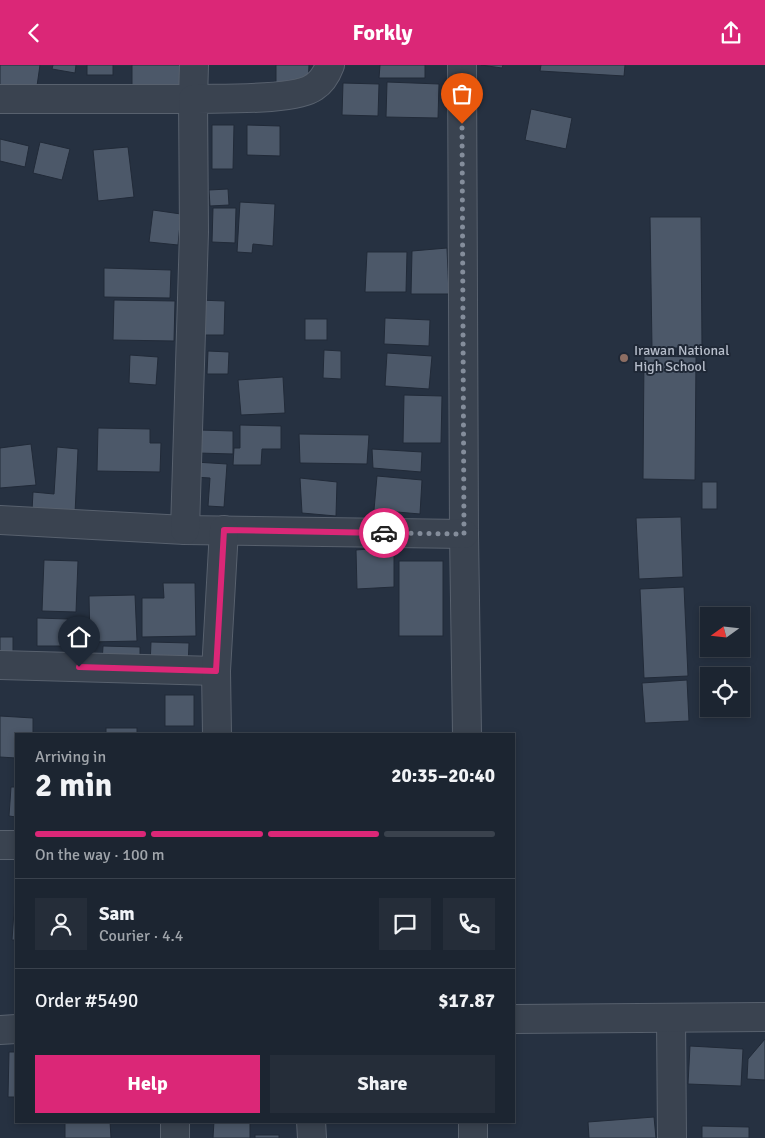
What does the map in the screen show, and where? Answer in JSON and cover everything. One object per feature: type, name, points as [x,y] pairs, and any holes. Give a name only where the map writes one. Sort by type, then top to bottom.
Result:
[{"type":"street","points":[[185,529],[194,232],[194,65]]},
{"type":"street","points":[[0,99],[194,99],[292,95],[314,88],[327,74],[330,65]]},
{"type":"street","points":[[462,65],[467,733]]},
{"type":"street","points":[[0,520],[185,529],[464,534]]},
{"type":"street","points":[[217,733],[216,671],[224,530]]},
{"type":"street","points":[[0,665],[216,671]]},
{"type":"street","points":[[0,845],[15,845]]},
{"type":"street","points":[[515,1019],[765,1017]]},
{"type":"street","points":[[671,1019],[672,1138]]},
{"type":"street","points":[[0,1030],[15,1029]]},
{"type":"street","points":[[174,1123],[175,1138]]},
{"type":"street","points":[[311,1123],[312,1138]]},
{"type":"street","points":[[473,1123],[473,1138]]},
{"type":"building","points":[[0,65],[40,65],[36,93],[0,89]]},
{"type":"building","points":[[53,65],[76,65],[75,73],[52,69]]},
{"type":"building","points":[[87,65],[113,65],[113,75],[87,75]]},
{"type":"building","points":[[132,65],[184,65],[183,86],[132,85]]},
{"type":"building","points":[[276,65],[309,65],[308,86],[276,86]]},
{"type":"building","points":[[380,65],[425,65],[425,78],[379,78]]},
{"type":"building","points":[[481,65],[503,65],[502,68]]},
{"type":"building","points":[[541,65],[625,65],[624,76],[540,71]]},
{"type":"building","points":[[387,82],[439,84],[438,118],[386,117]]},
{"type":"building","points":[[343,83],[379,84],[378,116],[342,115]]},
{"type":"building","points":[[531,109],[572,118],[566,149],[525,140]]},
{"type":"building","points":[[212,125],[234,125],[233,169],[212,169]]},
{"type":"building","points":[[247,125],[280,126],[280,156],[247,155]]},
{"type":"building","points":[[0,139],[29,146],[25,167],[0,161]]},
{"type":"building","points":[[40,142],[70,149],[62,180],[33,173]]},
{"type":"building","points":[[128,147],[134,197],[98,201],[93,150]]},
{"type":"building","points":[[228,189],[229,205],[210,206],[209,190]]},
{"type":"building","points":[[240,202],[275,204],[273,246],[253,244],[252,253],[237,252]]},
{"type":"building","points":[[213,208],[236,208],[235,243],[212,242]]},
{"type":"building","points":[[153,210],[181,214],[178,245],[149,242]]},
{"type":"building","points":[[650,217],[701,217],[702,348],[652,348]]},
{"type":"building","points":[[447,248],[449,294],[411,294],[412,251]]},
{"type":"building","points":[[367,252],[407,252],[406,292],[365,292]]},
{"type":"building","points":[[104,268],[171,270],[170,298],[104,297]]},
{"type":"building","points":[[114,300],[175,301],[174,341],[113,340]]},
{"type":"building","points":[[198,300],[225,301],[224,335],[198,335]]},
{"type":"building","points":[[385,318],[430,320],[429,346],[384,344]]},
{"type":"building","points":[[305,319],[327,319],[327,340],[305,340]]},
{"type":"building","points":[[324,350],[341,351],[341,379],[323,378]]},
{"type":"building","points":[[208,351],[229,352],[228,374],[207,374]]},
{"type":"building","points":[[387,353],[432,356],[429,389],[385,386]]},
{"type":"building","points":[[130,355],[158,357],[156,385],[129,383]]},
{"type":"building","points":[[644,356],[696,357],[695,480],[643,479]]},
{"type":"building","points":[[283,377],[285,413],[241,415],[238,380]]},
{"type":"building","points":[[404,395],[442,396],[441,443],[403,443]]},
{"type":"building","points":[[240,425],[281,426],[281,449],[262,449],[261,465],[233,465],[234,448],[240,448]]},
{"type":"building","points":[[98,428],[150,429],[150,443],[161,443],[160,472],[97,471]]},
{"type":"building","points":[[199,430],[233,431],[233,454],[198,453]]},
{"type":"building","points":[[299,434],[369,435],[367,464],[300,463]]},
{"type":"building","points":[[31,444],[36,485],[0,488],[0,448]]},
{"type":"building","points":[[57,447],[78,449],[75,514],[32,511],[33,492],[54,494]]},
{"type":"building","points":[[372,449],[422,452],[421,472],[373,468]]},
{"type":"building","points":[[195,462],[227,464],[224,507],[208,506],[210,478],[194,477]]},
{"type":"building","points":[[377,476],[422,480],[420,514],[374,510]]},
{"type":"building","points":[[300,478],[337,482],[336,516],[302,513]]},
{"type":"building","points":[[702,482],[717,482],[717,509],[702,509]]},
{"type":"building","points":[[681,517],[683,577],[639,579],[636,518]]},
{"type":"building","points":[[394,547],[394,587],[357,589],[356,550]]},
{"type":"building","points":[[44,560],[78,561],[76,612],[42,611]]},
{"type":"building","points":[[399,561],[443,561],[443,636],[399,636]]},
{"type":"building","points":[[163,583],[195,583],[196,636],[142,637],[142,598],[164,598]]},
{"type":"building","points":[[684,587],[688,676],[644,678],[640,589]]},
{"type":"building","points":[[135,595],[137,641],[90,642],[89,596]]},
{"type":"building","points":[[37,618],[68,619],[68,646],[37,646]]},
{"type":"building","points":[[0,637],[13,637],[13,657],[0,657]]},
{"type":"building","points":[[151,642],[189,643],[188,668],[150,667]]},
{"type":"building","points":[[103,646],[140,647],[140,665],[102,664]]},
{"type":"building","points":[[687,680],[689,721],[645,723],[642,683]]},
{"type":"building","points":[[165,695],[194,695],[194,726],[165,726]]},
{"type":"building","points":[[0,716],[33,718],[33,733],[15,733],[15,758],[0,757]]},
{"type":"building","points":[[106,728],[137,728],[137,733],[106,733]]},
{"type":"building","points":[[11,787],[15,787],[15,817],[9,816]]},
{"type":"building","points":[[15,897],[15,940],[12,940]]},
{"type":"building","points":[[765,1039],[765,1080],[747,1079],[748,1059]]},
{"type":"building","points":[[690,1046],[743,1049],[741,1086],[688,1084]]},
{"type":"building","points":[[9,1052],[15,1052],[15,1097],[8,1097]]},
{"type":"building","points":[[654,1117],[656,1138],[589,1138],[588,1122]]},
{"type":"building","points":[[65,1123],[110,1123],[111,1138],[65,1138]]},
{"type":"building","points":[[214,1123],[250,1123],[250,1138],[213,1138]]},
{"type":"building","points":[[702,1126],[749,1127],[749,1138],[702,1138]]},
{"type":"building","points":[[255,1135],[279,1135],[279,1138],[255,1138]]},
{"type":"way so far","points":[[384,533],[464,534],[462,124]]},
{"type":"place","name":"Irawan National High School","points":[[624,358]]},
{"type":"route","points":[[79,667],[216,671],[224,530],[384,533]]}]
